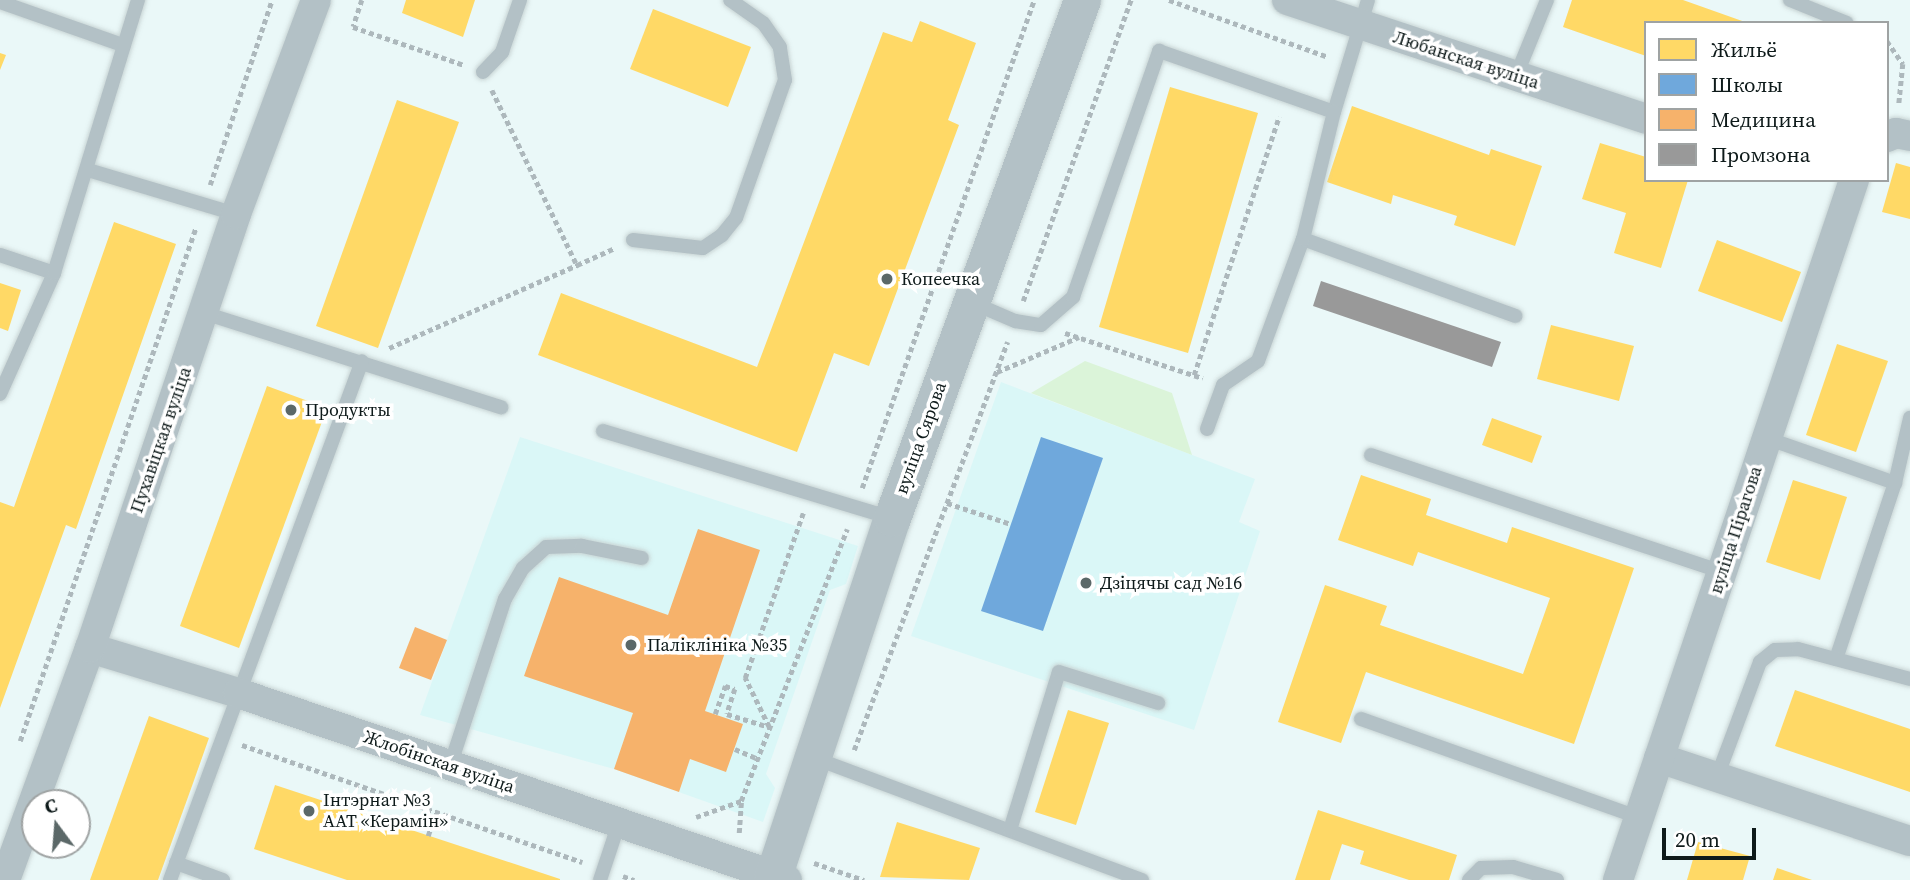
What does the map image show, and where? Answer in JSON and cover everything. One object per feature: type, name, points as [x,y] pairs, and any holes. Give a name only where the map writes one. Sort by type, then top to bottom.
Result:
[{"type":"street","name":"Пухавіцкая вуліца","points":[[5,880],[90,648],[236,214],[316,0]]},
{"type":"street","name":"вуліца Сярова","points":[[786,877],[831,763],[892,519],[1082,0]]},
{"type":"street","name":"Любанская вуліца","points":[[1287,0],[1364,13],[1517,76],[1644,118]]},
{"type":"street","name":"вуліца Пірагова","points":[[1618,880],[1637,817],[1723,572],[1844,183]]},
{"type":"street","name":"Жлобінская вуліца","points":[[90,648],[238,693],[786,877]]},
{"type":"street","points":[[1659,758],[1910,841]]},
{"type":"lane","points":[[0,394],[54,273],[89,170],[138,0]]},
{"type":"lane","points":[[483,72],[502,52],[520,0]]},
{"type":"lane","points":[[633,240],[703,248],[722,235],[736,218],[785,80],[780,47],[763,23],[730,0]]},
{"type":"lane","points":[[1517,76],[1547,0]]},
{"type":"lane","points":[[1790,0],[1842,21]]},
{"type":"lane","points":[[0,2],[123,45]]},
{"type":"lane","points":[[1207,429],[1223,385],[1258,361],[1303,239],[1334,112],[1364,13]]},
{"type":"lane","points":[[971,303],[1015,321],[1041,325],[1073,297],[1158,51],[1334,112]]},
{"type":"lane","points":[[89,170],[236,214]]},
{"type":"lane","points":[[1303,239],[1516,316]]},
{"type":"lane","points":[[0,255],[54,273]]},
{"type":"lane","points":[[204,313],[501,407]]},
{"type":"lane","points":[[170,880],[362,361]]},
{"type":"lane","points":[[1836,659],[1895,483],[1910,418]]},
{"type":"lane","points":[[603,430],[854,510],[892,519]]},
{"type":"lane","points":[[1766,438],[1895,483]]},
{"type":"lane","points":[[1371,455],[1723,572]]},
{"type":"lane","points":[[450,766],[505,599],[523,568],[546,547],[582,546],[642,558]]},
{"type":"lane","points":[[1717,777],[1760,662],[1775,650],[1798,649],[1910,679]]},
{"type":"lane","points":[[1010,830],[1059,672],[1158,703]]},
{"type":"lane","points":[[1361,719],[1637,817]]},
{"type":"lane","points":[[831,763],[1142,880]]},
{"type":"lane","points":[[601,875],[619,823]]},
{"type":"lane","points":[[176,863],[223,880]]},
{"type":"lane","points":[[1469,880],[1482,868],[1513,867],[1557,880]]},
{"type":"path","points":[[18,747],[272,0]]},
{"type":"path","points":[[362,0],[353,27],[483,72],[577,265]]},
{"type":"path","points":[[739,838],[741,801],[854,510],[1034,0]]},
{"type":"path","points":[[831,763],[947,503],[1131,0]]},
{"type":"path","points":[[1169,0],[1348,64]]},
{"type":"path","points":[[1889,44],[1903,64],[1898,135]]},
{"type":"path","points":[[1194,375],[1286,95]]},
{"type":"path","points":[[362,361],[633,240]]},
{"type":"path","points":[[1041,325],[1223,385]]},
{"type":"path","points":[[996,373],[1079,337]]},
{"type":"path","points":[[770,728],[745,678],[809,495]]},
{"type":"path","points":[[947,503],[1011,524]]},
{"type":"path","points":[[715,714],[725,686],[735,689],[727,713],[770,728]]},
{"type":"path","points":[[222,738],[436,812],[601,875]]},
{"type":"path","points":[[734,749],[758,758]]},
{"type":"path","points":[[683,821],[741,801]]},
{"type":"path","points":[[428,836],[436,812]]},
{"type":"path","points":[[816,864],[820,852]]},
{"type":"path","points":[[786,877],[816,864],[864,880]]},
{"type":"shaded area","name":"Дзіцячы сад №16","points":[[1001,382],[1255,479],[1239,522],[1260,531],[1194,730],[911,636]]},
{"type":"shaded area","points":[[520,437],[858,546],[846,584],[830,590],[766,774],[775,788],[763,822],[614,769],[420,715]]},
{"type":"green space","points":[[1085,361],[1172,393],[1192,455],[1031,393]]},
{"type":"building: Жильё","points":[[406,0],[475,0],[463,37],[402,13]]},
{"type":"building: Жильё","points":[[1572,0],[1683,0],[1742,21],[1644,21],[1644,55],[1563,27]]},
{"type":"building: Жильё","points":[[653,9],[751,47],[728,107],[630,69]]},
{"type":"building: Жильё","points":[[920,21],[976,43],[948,120],[959,125],[869,366],[834,353],[797,452],[538,355],[561,293],[757,367],[883,32],[912,42]]},
{"type":"building: Жильё","points":[[0,53],[6,55],[0,70]]},
{"type":"building: Жильё","points":[[1170,87],[1258,113],[1188,353],[1099,327]]},
{"type":"building: Жильё","points":[[397,100],[459,122],[378,348],[316,326]]},
{"type":"building: Жильё","points":[[1352,106],[1489,155],[1491,149],[1542,166],[1515,246],[1454,225],[1457,216],[1393,195],[1391,204],[1327,182]]},
{"type":"building: Жильё","points":[[1600,143],[1644,156],[1644,182],[1687,182],[1661,268],[1614,253],[1626,213],[1582,199]]},
{"type":"building: Жильё","points":[[1896,163],[1910,167],[1910,219],[1882,212]]},
{"type":"building: Жильё","points":[[114,222],[176,244],[76,529],[66,525],[0,708],[0,502],[14,507]]},
{"type":"building: Жильё","points":[[1717,240],[1801,272],[1782,322],[1698,291]]},
{"type":"building: Жильё","points":[[0,283],[21,290],[8,331],[0,328]]},
{"type":"building: Жильё","points":[[1551,325],[1634,346],[1619,401],[1537,379]]},
{"type":"building: Жильё","points":[[1837,344],[1888,361],[1856,452],[1806,435]]},
{"type":"building: Жильё","points":[[267,386],[327,408],[239,648],[180,626]]},
{"type":"building: Жильё","points":[[1492,418],[1542,436],[1532,463],[1482,445]]},
{"type":"building: Жильё","points":[[1361,475],[1431,499],[1426,515],[1507,543],[1512,527],[1634,568],[1574,744],[1366,672],[1341,743],[1278,722],[1325,585],[1387,606],[1380,625],[1523,674],[1550,598],[1418,552],[1413,566],[1338,540]]},
{"type":"building: Жильё","points":[[1793,480],[1847,497],[1820,580],[1766,562]]},
{"type":"building: Жильё","points":[[1795,690],[1910,729],[1910,792],[1775,746]]},
{"type":"building: Жильё","points":[[1068,710],[1109,723],[1076,825],[1035,812]]},
{"type":"building: Жильё","points":[[149,716],[209,738],[192,786],[158,880],[90,880]]},
{"type":"building: Жильё","name":"Інтэрнат №3 ААТ «Керамін»","points":[[275,785],[560,880],[347,880],[254,849]]},
{"type":"building: Жильё","points":[[1318,810],[1457,855],[1449,880],[1409,880],[1360,864],[1364,851],[1342,844],[1330,880],[1295,880]]},
{"type":"building: Жильё","points":[[897,822],[980,848],[969,880],[880,877]]},
{"type":"building: Жильё","points":[[1698,842],[1750,856],[1743,880],[1687,880]]},
{"type":"building: Жильё","points":[[1777,868],[1812,880],[1773,880]]},
{"type":"building: Школы","points":[[1041,437],[1103,458],[1043,631],[981,611]]},
{"type":"building: Медицина","name":"Паліклініка №35","points":[[698,529],[760,550],[705,711],[743,724],[726,772],[690,759],[679,792],[614,769],[633,713],[524,676],[559,577],[668,615]]},
{"type":"building: Медицина","points":[[415,627],[447,640],[431,680],[399,668]]},
{"type":"building: Промзона","points":[[1321,281],[1501,342],[1492,367],[1313,306]]},
{"type":"place","name":"Копеечка","points":[[887,279]]},
{"type":"place","name":"Продукты","points":[[291,410]]},
{"type":"place","name":"Дзіцячы сад №16","points":[[1086,583]]},
{"type":"place","name":"Паліклініка №35","points":[[631,645]]},
{"type":"place","name":"Інтэрнат №3 ААТ «Керамін»","points":[[309,811]]}]
